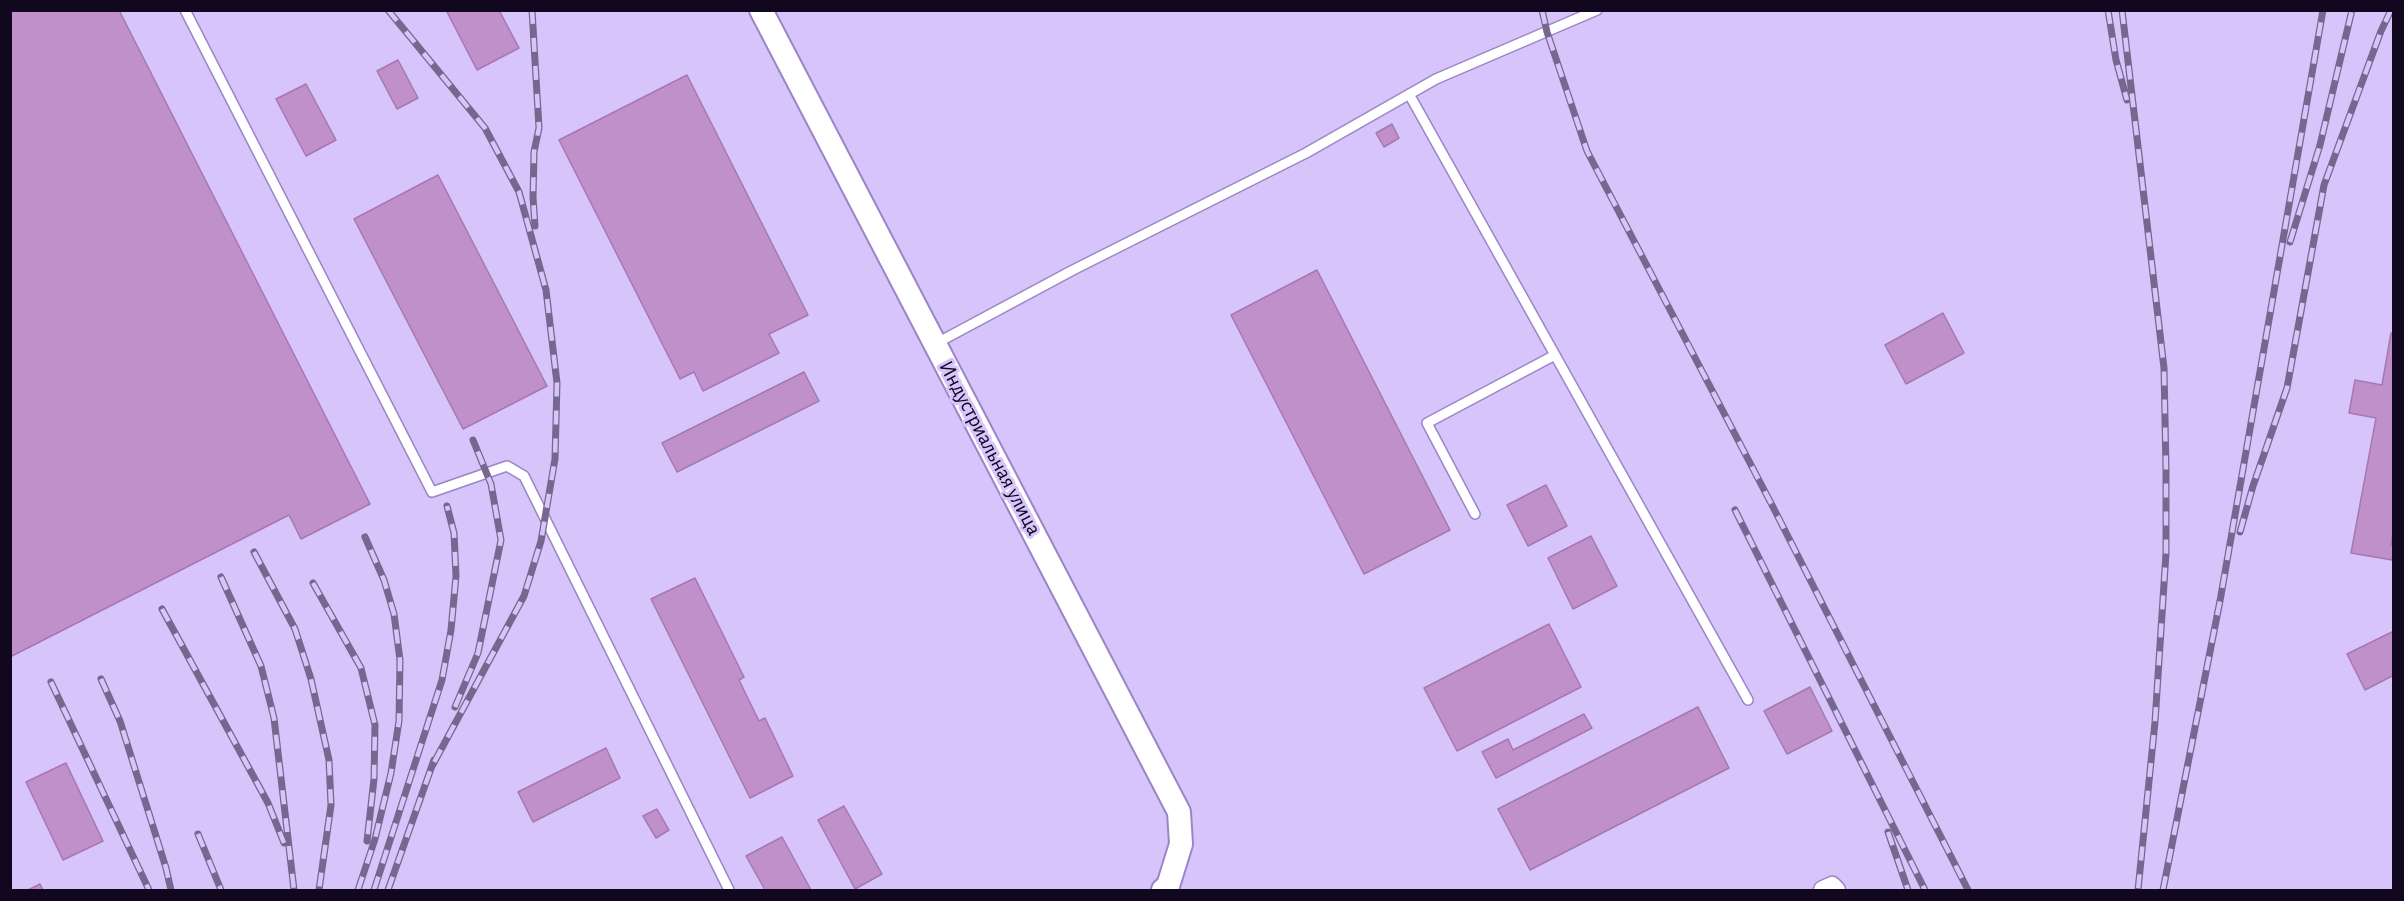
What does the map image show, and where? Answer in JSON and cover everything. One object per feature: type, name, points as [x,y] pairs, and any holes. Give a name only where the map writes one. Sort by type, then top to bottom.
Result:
[{"type":"street","name":"Индустриальная улица","points":[[761,10],[1179,812],[1181,844],[1168,886],[1163,891]]},
{"type":"street","points":[[1823,891],[1832,886],[1836,891]]},
{"type":"lane","points":[[185,10],[432,492],[507,466],[524,476],[729,891]]},
{"type":"lane","points":[[935,344],[1073,270],[1306,153],[1436,80],[1597,10]]},
{"type":"lane","points":[[1409,94],[1749,700]]},
{"type":"lane","points":[[1475,514],[1427,423],[1555,355]]},
{"type":"building","points":[[10,10],[119,10],[370,504],[301,539],[289,515],[10,657]]},
{"type":"building","points":[[446,10],[499,10],[519,48],[477,70]]},
{"type":"building","points":[[398,60],[418,98],[397,109],[377,71]]},
{"type":"building","points":[[687,75],[808,315],[769,334],[779,353],[703,391],[694,372],[680,379],[559,140]]},
{"type":"building","points":[[306,84],[336,140],[306,156],[276,99]]},
{"type":"building","points":[[1392,124],[1399,138],[1384,147],[1376,133]]},
{"type":"building","points":[[438,175],[547,386],[463,429],[354,219]]},
{"type":"building","points":[[1317,270],[1450,530],[1364,574],[1231,315]]},
{"type":"building","points":[[1943,313],[1964,353],[1906,384],[1885,345]]},
{"type":"building","points":[[2391,333],[2394,334],[2394,528],[2391,545],[2394,545],[2394,550],[2392,560],[2351,553],[2376,418],[2349,413],[2355,380],[2382,385]]},
{"type":"building","points":[[804,372],[819,401],[677,472],[662,443]]},
{"type":"building","points":[[1546,485],[1567,526],[1528,546],[1507,505]]},
{"type":"building","points":[[1591,536],[1617,586],[1573,609],[1548,558]]},
{"type":"building","points":[[695,578],[744,677],[739,680],[759,721],[765,718],[793,776],[750,798],[651,599]]},
{"type":"building","points":[[1549,624],[1581,687],[1457,751],[1424,688]]},
{"type":"building","points":[[2394,631],[2394,675],[2365,690],[2347,654]]},
{"type":"building","points":[[1810,687],[1832,731],[1787,754],[1764,711]]},
{"type":"building","points":[[1698,707],[1729,768],[1530,870],[1498,809]]},
{"type":"building","points":[[1584,714],[1592,728],[1496,778],[1482,752],[1508,739],[1513,750]]},
{"type":"building","points":[[606,748],[620,778],[533,822],[518,792]]},
{"type":"building","points":[[66,763],[103,841],[63,860],[26,782]]},
{"type":"building","points":[[844,806],[882,874],[855,889],[818,820]]},
{"type":"building","points":[[657,809],[669,830],[656,838],[643,816]]},
{"type":"building","points":[[782,837],[811,890],[765,890],[746,856]]},
{"type":"building","points":[[40,884],[43,890],[28,890]]},
{"type":"railway","points":[[388,10],[485,128],[519,192],[546,290],[557,383],[555,459],[541,541],[524,596],[431,768]]},
{"type":"railway","points":[[532,10],[539,128],[534,152],[535,226]]},
{"type":"railway","points":[[1542,10],[1547,32],[1587,151],[1773,507],[1968,890]]},
{"type":"railway","points":[[2108,10],[2116,60],[2127,100]]},
{"type":"railway","points":[[2122,10],[2164,368],[2166,470],[2166,553],[2155,722],[2138,890]]},
{"type":"railway","points":[[2163,890],[2220,601],[2323,10]]},
{"type":"railway","points":[[2290,242],[2320,145],[2352,10]]},
{"type":"railway","points":[[2240,532],[2253,486],[2287,388],[2324,185],[2381,31],[2391,10]]},
{"type":"railway","points":[[455,707],[478,653],[501,540],[491,484],[473,440]]},
{"type":"railway","points":[[374,890],[442,680],[451,630],[456,576],[454,533],[447,506]]},
{"type":"railway","points":[[1735,510],[1925,890]]},
{"type":"railway","points":[[358,890],[375,839],[391,773],[399,721],[400,660],[394,614],[384,580],[365,537]]},
{"type":"railway","points":[[254,552],[295,629],[311,679],[329,760],[331,805],[319,890]]},
{"type":"railway","points":[[221,577],[261,666],[274,718],[294,890]]},
{"type":"railway","points":[[313,583],[361,668],[375,725],[374,779],[367,841]]},
{"type":"railway","points":[[162,609],[268,803],[284,843]]},
{"type":"railway","points":[[101,679],[120,721],[171,890]]},
{"type":"railway","points":[[51,682],[149,890]]},
{"type":"railway","points":[[388,890],[434,760]]},
{"type":"railway","points":[[1888,832],[1908,890]]},
{"type":"railway","points":[[198,834],[221,890]]}]
